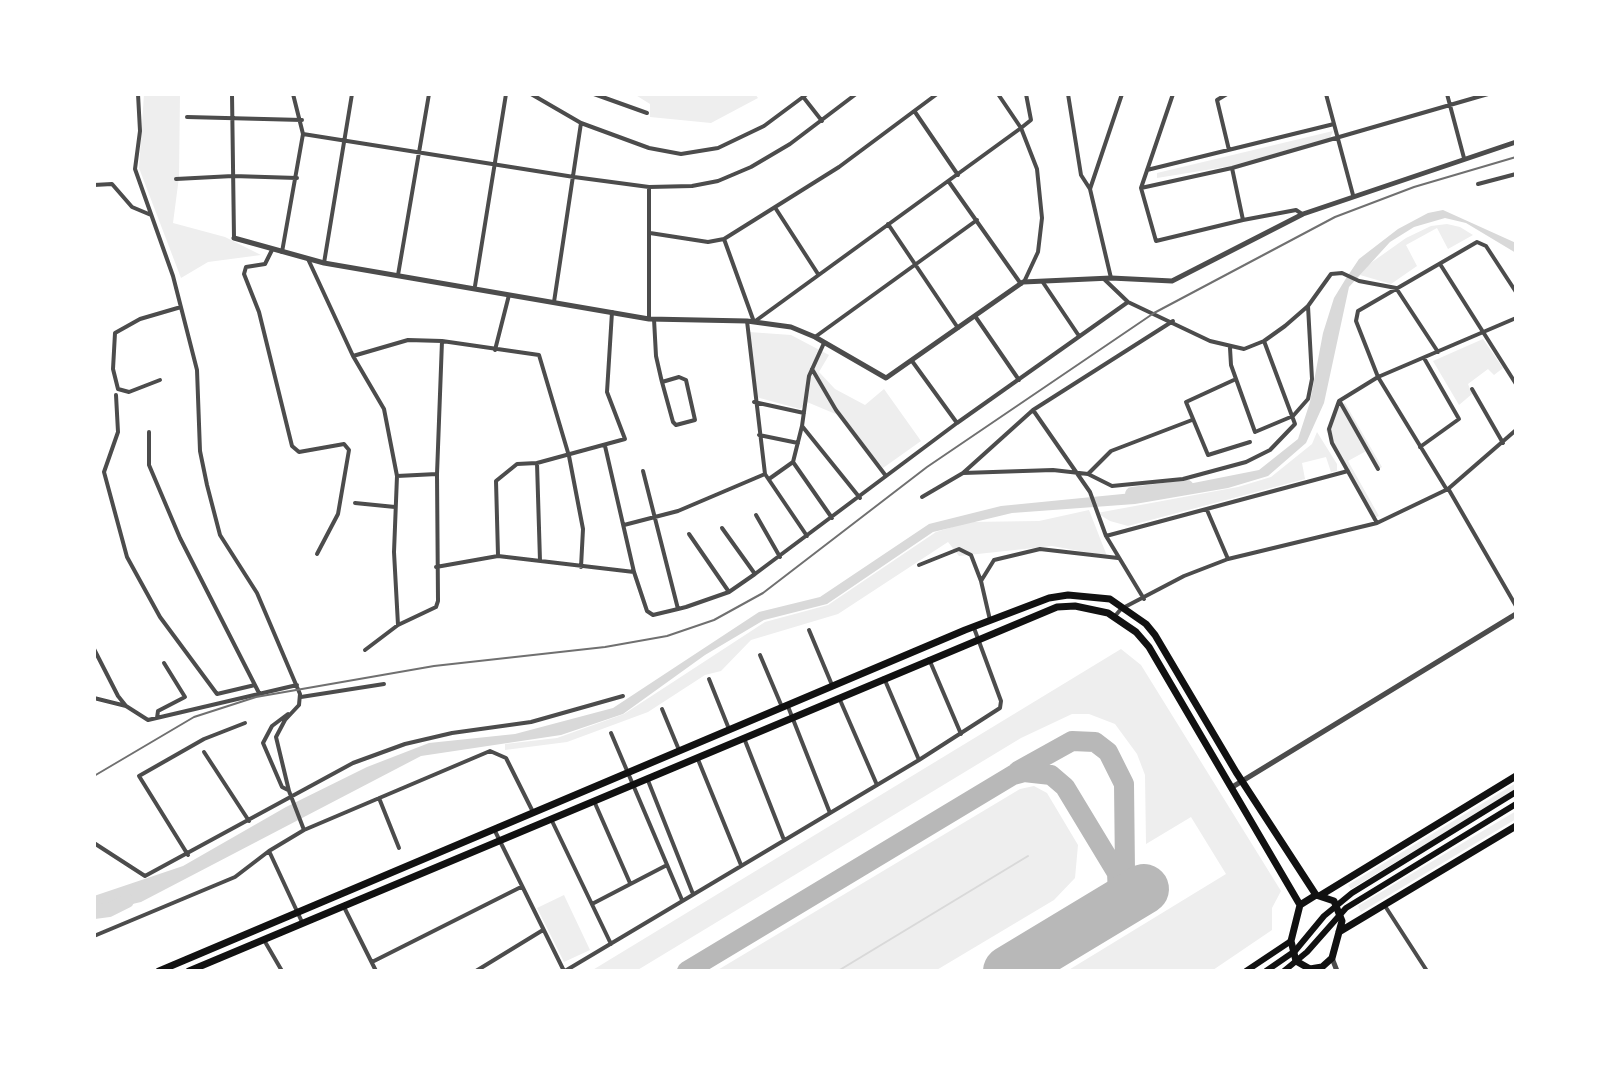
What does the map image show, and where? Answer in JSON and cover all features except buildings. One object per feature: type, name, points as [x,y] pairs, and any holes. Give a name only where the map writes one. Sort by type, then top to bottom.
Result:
[{"type":"highway","points":[[159,971],[832,685],[990,620],[1049,598],[1068,595],[1110,599],[1155,635],[1242,781],[1319,895],[1338,906],[1342,916],[1332,958],[1316,970],[1302,969],[1293,955],[1291,941],[1300,905],[1234,786],[1149,647],[1115,616],[1091,608],[1057,607],[191,971]]},
{"type":"highway","points":[[1300,905],[1516,776]]},
{"type":"highway","points":[[1339,932],[1516,826]]},
{"type":"main road","points":[[1266,971],[1295,951],[1331,909],[1352,893],[1516,792]]},
{"type":"main road","points":[[1284,971],[1299,960],[1331,922],[1355,902],[1516,804]]},
{"type":"main road","points":[[1246,971],[1291,941]]},
{"type":"street","points":[[138,94],[140,131],[135,169],[181,307],[197,370],[200,451],[220,535],[257,593],[301,697],[299,705],[276,737],[289,791],[303,828]]},
{"type":"street","points":[[232,94],[234,238],[324,263],[475,286],[509,295],[652,319],[750,322],[791,327],[815,337],[882,377],[895,375],[1022,283],[1041,279],[1107,278],[1172,281],[1303,214],[1516,142]]},
{"type":"street","points":[[282,253],[303,134],[302,120],[293,94]]},
{"type":"street","points":[[324,263],[352,94]]},
{"type":"street","points":[[398,275],[429,94]]},
{"type":"street","points":[[475,286],[506,94]]},
{"type":"street","points":[[531,94],[581,123],[649,148],[701,153],[764,126],[805,96],[822,121]]},
{"type":"street","points":[[594,94],[647,113]]},
{"type":"street","points":[[303,134],[649,187],[718,181],[751,167],[822,121],[856,94]]},
{"type":"street","points":[[650,233],[708,242],[724,239],[776,209],[937,94]]},
{"type":"street","points":[[998,94],[1021,128],[1037,169],[1042,218],[1038,252],[1022,283]]},
{"type":"street","points":[[750,322],[949,182],[1031,120],[1026,94]]},
{"type":"street","points":[[1068,94],[1081,175],[1090,189],[1107,278],[1128,302],[1230,348],[1249,348],[1264,341],[1308,306],[1331,274],[1342,273],[1359,281],[1396,288],[1438,352]]},
{"type":"street","points":[[1090,189],[1122,94]]},
{"type":"street","points":[[1173,94],[1141,188],[1156,241],[1296,210],[1303,214]]},
{"type":"street","points":[[1227,94],[1218,96],[1229,150]]},
{"type":"street","points":[[1326,94],[1353,195]]},
{"type":"street","points":[[1447,94],[1464,158]]},
{"type":"street","points":[[1141,188],[1232,168],[1488,94]]},
{"type":"street","points":[[915,112],[958,175]]},
{"type":"street","points":[[187,117],[302,120]]},
{"type":"street","points":[[554,302],[581,123]]},
{"type":"street","points":[[1147,170],[1334,124]]},
{"type":"street","points":[[1232,168],[1243,220]]},
{"type":"street","points":[[1478,184],[1516,174]]},
{"type":"street","points":[[176,179],[233,176],[297,178]]},
{"type":"street","points":[[949,182],[1022,283]]},
{"type":"street","points":[[94,185],[112,184],[132,207],[151,215]]},
{"type":"street","points":[[649,187],[652,319],[656,356],[662,382],[674,424],[695,420],[686,380],[679,377],[662,382]]},
{"type":"street","points":[[776,209],[818,274]]},
{"type":"street","points":[[815,337],[977,220]]},
{"type":"street","points":[[888,224],[958,328]]},
{"type":"street","points":[[724,239],[750,322],[754,402],[765,474],[807,536]]},
{"type":"street","points":[[1516,292],[1486,246],[1477,242],[1358,311],[1356,321],[1378,377],[1516,606]]},
{"type":"street","points":[[272,250],[265,264],[246,267],[244,274],[259,312],[292,446],[299,452],[344,444],[349,450],[338,514],[317,554]]},
{"type":"street","points":[[308,259],[353,356],[384,409],[397,476],[398,625]]},
{"type":"street","points":[[1440,263],[1516,384]]},
{"type":"street","points":[[1041,279],[1079,336]]},
{"type":"street","points":[[495,350],[509,295]]},
{"type":"street","points":[[605,446],[634,572],[648,614],[678,609],[729,592],[860,498],[957,423],[1128,302]]},
{"type":"street","points":[[1230,348],[1236,379],[1255,432],[1293,416],[1308,399],[1312,379],[1308,306]]},
{"type":"street","points":[[160,380],[129,392],[118,389],[113,369],[115,333],[140,319],[181,307]]},
{"type":"street","points":[[498,556],[496,481],[517,464],[569,456],[625,439],[607,392],[612,311]]},
{"type":"street","points":[[975,316],[1019,380]]},
{"type":"street","points":[[1377,523],[1332,443],[1329,429],[1339,401],[1378,377],[1516,318]]},
{"type":"street","points":[[922,497],[963,473],[1033,410],[1173,321]]},
{"type":"street","points":[[353,356],[408,340],[442,341],[541,356],[569,456],[583,529],[581,567]]},
{"type":"street","points":[[365,650],[398,625],[436,607],[442,341]]},
{"type":"street","points":[[963,473],[1073,471],[1088,474],[1112,486],[1209,474],[1270,450],[1294,426],[1264,341]]},
{"type":"street","points":[[769,480],[793,462],[811,366],[824,343]]},
{"type":"street","points":[[1420,447],[1459,419],[1424,358]]},
{"type":"street","points":[[912,361],[957,423]]},
{"type":"street","points":[[811,366],[827,397],[887,477]]},
{"type":"street","points":[[1236,379],[1187,399],[1192,420],[1208,455],[1250,442]]},
{"type":"street","points":[[1472,389],[1503,443]]},
{"type":"street","points":[[116,395],[118,432],[104,472],[127,557],[160,617],[217,694],[255,685]]},
{"type":"street","points":[[1339,401],[1378,469]]},
{"type":"street","points":[[754,402],[804,413]]},
{"type":"street","points":[[1033,410],[1090,492],[1106,536],[1144,599]]},
{"type":"street","points":[[1088,474],[1111,451],[1192,420]]},
{"type":"street","points":[[802,426],[860,498]]},
{"type":"street","points":[[1115,616],[1184,576],[1228,559],[1377,523],[1447,490],[1516,430]]},
{"type":"street","points":[[149,432],[149,465],[180,538],[259,693]]},
{"type":"street","points":[[759,435],[798,443]]},
{"type":"street","points":[[793,462],[832,518]]},
{"type":"street","points":[[537,463],[540,561]]},
{"type":"street","points":[[643,471],[678,609]]},
{"type":"street","points":[[1106,536],[1348,471]]},
{"type":"street","points":[[397,476],[437,474]]},
{"type":"street","points":[[624,525],[655,517],[765,474]]},
{"type":"street","points":[[355,503],[395,507]]},
{"type":"street","points":[[1207,510],[1228,559]]},
{"type":"street","points":[[756,515],[780,557]]},
{"type":"street","points":[[722,528],[755,574]]},
{"type":"street","points":[[689,534],[729,592]]},
{"type":"street","points":[[919,565],[959,549],[971,555],[990,620]]},
{"type":"street","points":[[981,581],[994,560],[1018,552],[1040,549],[1118,558]]},
{"type":"street","points":[[436,567],[498,556],[634,572]]},
{"type":"street","points":[[1234,786],[1516,614]]},
{"type":"street","points":[[494,829],[564,971],[919,760],[1000,708],[1001,701],[973,627]]},
{"type":"street","points":[[809,630],[832,685]]},
{"type":"street","points":[[94,649],[126,706]]},
{"type":"street","points":[[760,655],[792,717],[830,813]]},
{"type":"street","points":[[928,659],[961,734]]},
{"type":"street","points":[[157,718],[158,711],[185,697],[164,663]]},
{"type":"street","points":[[884,678],[919,760]]},
{"type":"street","points":[[709,679],[729,729]]},
{"type":"street","points":[[301,697],[384,684]]},
{"type":"street","points":[[94,698],[126,706],[148,720],[297,685]]},
{"type":"street","points":[[94,843],[142,876],[188,855],[353,763],[405,744],[452,733],[531,722],[623,696]]},
{"type":"street","points":[[839,697],[877,785]]},
{"type":"street","points":[[289,791],[282,787],[263,739],[272,726],[299,705]]},
{"type":"street","points":[[662,709],[679,750]]},
{"type":"street","points":[[188,855],[139,776],[204,739],[245,723]]},
{"type":"street","points":[[611,733],[682,900]]},
{"type":"street","points":[[744,738],[784,840]]},
{"type":"street","points":[[94,936],[235,877],[303,828],[481,753],[495,751],[506,758],[533,812]]},
{"type":"street","points":[[204,752],[249,821]]},
{"type":"street","points":[[697,757],[741,865]]},
{"type":"street","points":[[647,778],[693,894]]},
{"type":"street","points":[[378,798],[399,848]]},
{"type":"street","points":[[594,801],[630,883]]},
{"type":"street","points":[[551,819],[611,944]]},
{"type":"street","points":[[269,851],[303,924]]},
{"type":"street","points":[[592,904],[667,865]]},
{"type":"street","points":[[372,962],[521,887]]},
{"type":"street","points":[[1383,904],[1427,971]]},
{"type":"street","points":[[344,907],[376,971]]},
{"type":"street","points":[[476,971],[543,930]]},
{"type":"street","points":[[264,940],[282,971]]},
{"type":"street","points":[[1332,958],[1337,971]]},
{"type":"street","points":[[186,960],[191,971]]},
{"type":"shaded area","points":[[144,94],[180,94],[179,177],[173,223],[225,237],[261,255],[208,262],[181,278],[139,168]]},
{"type":"shaded area","points":[[634,94],[755,94],[758,98],[711,123],[650,117],[650,104]]},
{"type":"shaded area","points":[[1333,131],[1330,138],[1231,166],[1157,178],[1157,173]]},
{"type":"shaded area","points":[[1443,210],[1516,243],[1516,253],[1466,223],[1445,218],[1414,227],[1390,242],[1349,287],[1324,403],[1306,443],[1268,476],[1228,488],[1135,504],[1012,513],[933,532],[827,604],[764,620],[705,655],[623,714],[561,735],[421,756],[141,902],[94,913],[94,896],[183,866],[286,807],[367,767],[429,743],[515,734],[613,708],[759,612],[820,597],[929,524],[1001,506],[1153,491],[1259,470],[1298,439],[1310,402],[1323,333],[1334,298],[1359,259],[1398,229],[1428,213]]},
{"type":"shaded area","points":[[1447,224],[1473,235],[1448,249],[1437,228],[1406,245],[1417,266],[1391,284],[1360,275],[1368,265],[1406,238],[1431,226]]},
{"type":"shaded area","points":[[749,332],[791,335],[829,355],[819,372],[835,389],[865,405],[884,389],[921,441],[883,468],[838,415],[807,402],[800,409],[756,397]]},
{"type":"shaded area","points":[[1483,339],[1503,368],[1494,375],[1488,369],[1468,384],[1472,394],[1459,405],[1433,361]]},
{"type":"shaded area","points":[[1345,403],[1382,467],[1379,469],[1368,450],[1348,461],[1379,516],[1374,518],[1326,430],[1337,409]]},
{"type":"shaded area","points":[[1317,432],[1337,464],[1337,471],[1331,472],[1326,457],[1302,463],[1305,479],[1128,526],[1097,513],[1238,487],[1271,477],[1312,444]]},
{"type":"shaded area","points":[[1089,510],[1107,556],[1052,546],[959,556],[948,542],[838,614],[751,640],[721,671],[705,675],[648,712],[567,742],[505,750],[505,744],[557,738],[624,714],[765,622],[828,605],[936,532],[969,522],[1039,521]]},
{"type":"shaded area","points":[[1121,649],[1141,665],[1281,891],[1272,908],[1272,930],[1213,970],[1067,971],[1226,874],[1191,817],[1146,844],[1145,775],[1137,754],[1115,724],[1089,714],[1072,714],[1021,738],[636,971],[591,971]]},
{"type":"shaded area","points":[[1516,783],[1516,790],[1351,889],[1348,885]]},
{"type":"shaded area","points":[[1034,786],[1047,793],[1078,845],[1075,878],[1054,900],[935,971],[716,971],[1020,789]]},
{"type":"shaded area","points":[[1516,811],[1516,819],[1361,912],[1358,906]]},
{"type":"shaded area","points":[[564,895],[590,950],[564,962],[537,908]]},
{"type":"waterway","points":[[1132,494],[1187,487]]},
{"type":"waterway","points":[[838,971],[1028,856]]},
{"type":"waterway","points":[[94,912],[109,910],[127,901]]},
{"type":"taxiway","points":[[1018,771],[1072,741],[1095,742],[1108,752],[1124,784],[1125,871],[1120,885]]},
{"type":"taxiway","points":[[687,971],[1013,775],[1024,772],[1051,775],[1065,787],[1117,873],[1118,894],[1098,917]]},
{"type":"runway","points":[[1008,971],[1144,889]]},
{"type":"railway","points":[[94,776],[194,717],[256,697],[434,666],[605,647],[667,636],[714,620],[763,593],[927,467],[1154,313],[1335,217],[1414,187],[1516,157]]}]
